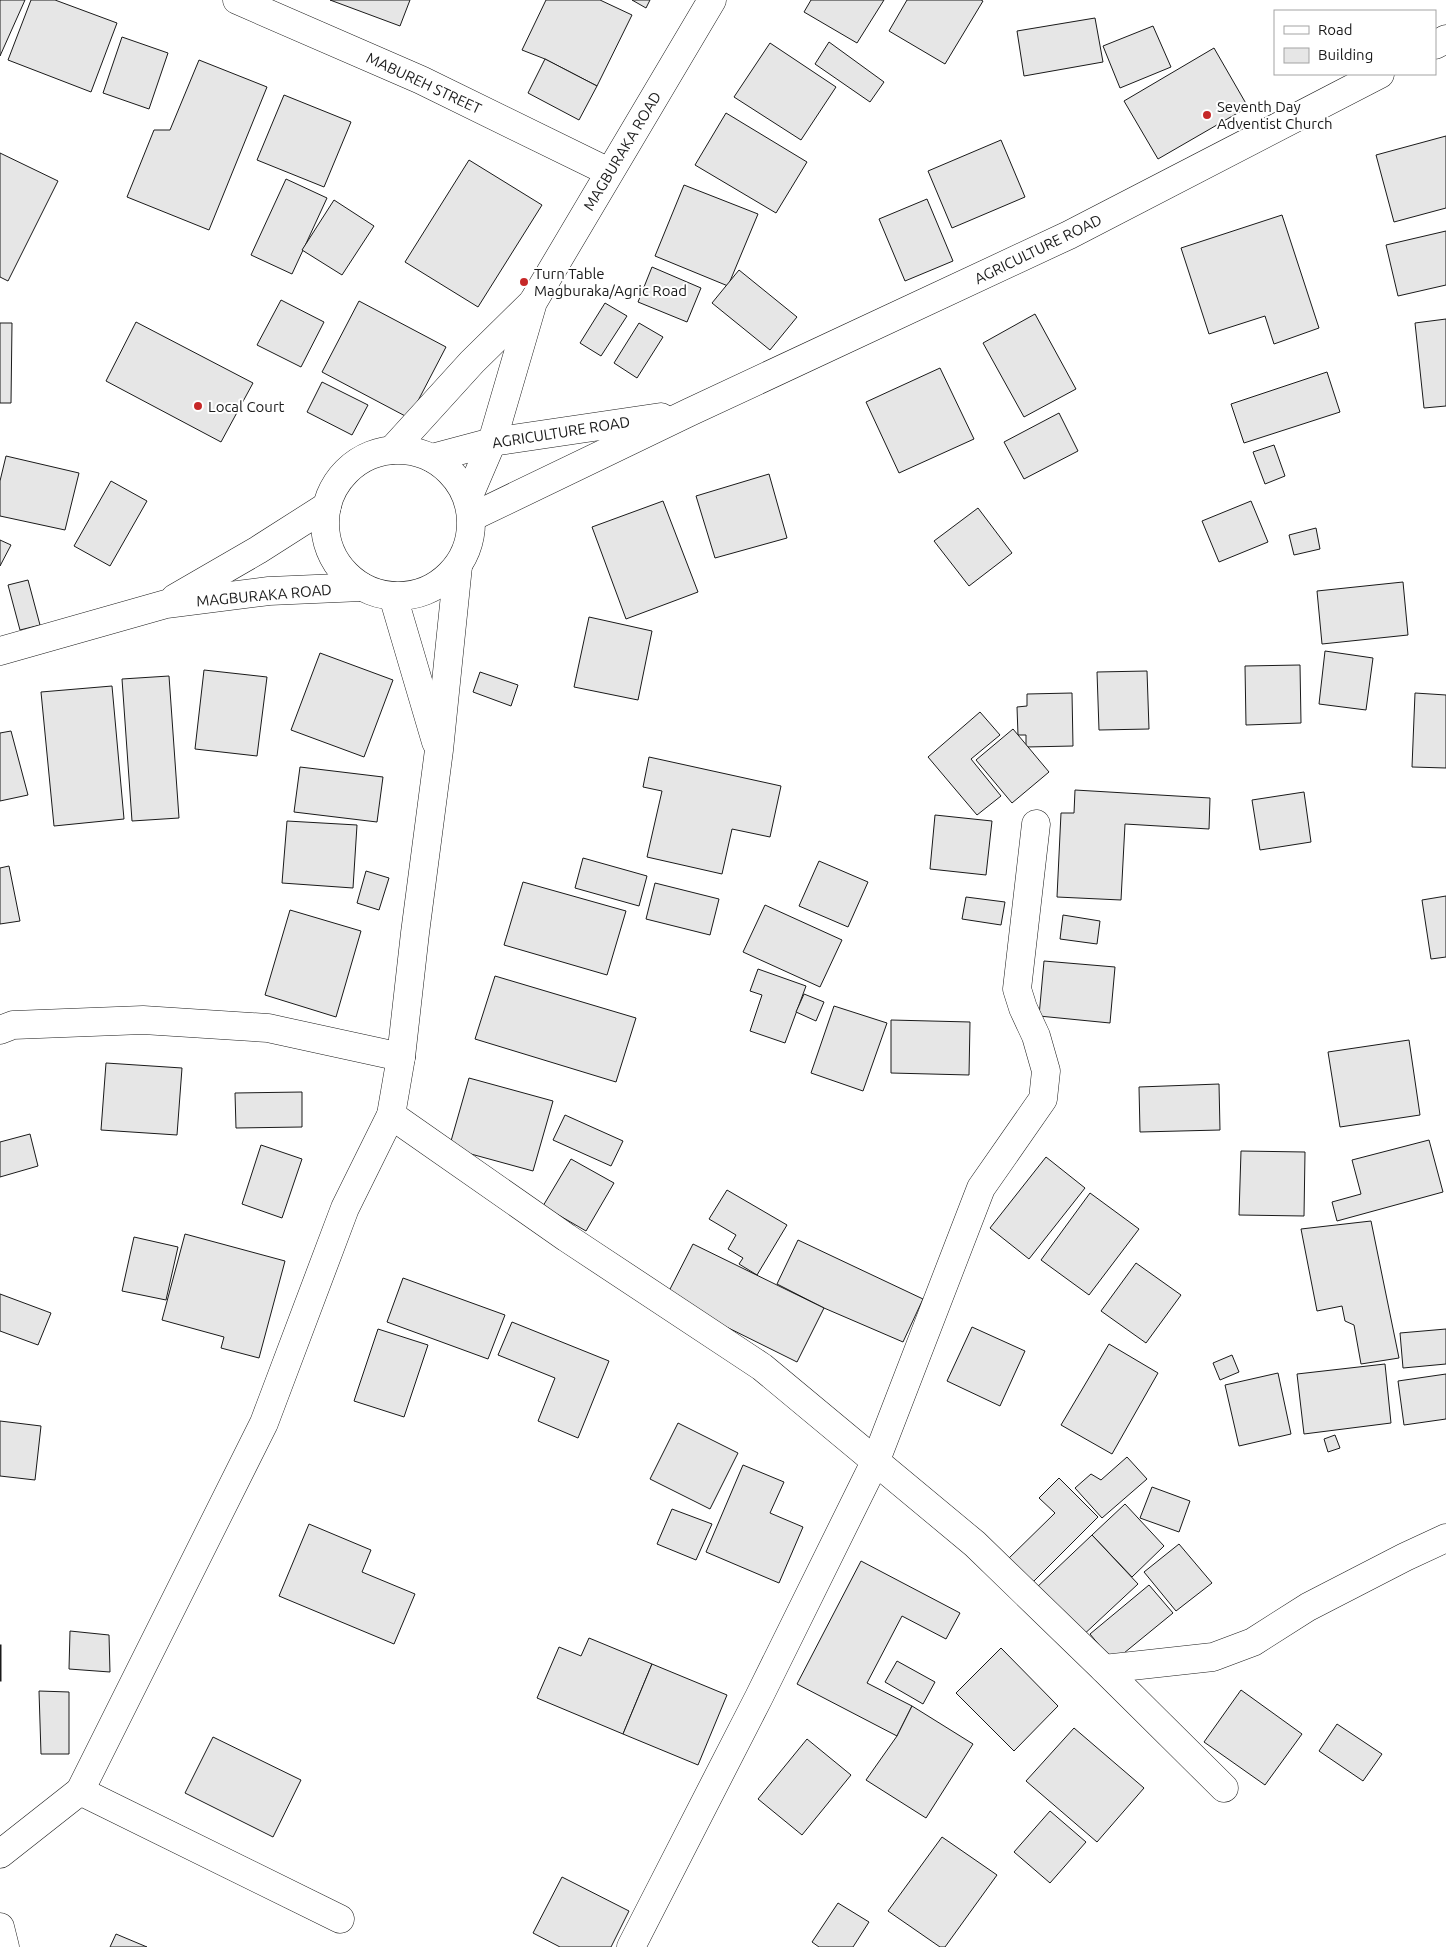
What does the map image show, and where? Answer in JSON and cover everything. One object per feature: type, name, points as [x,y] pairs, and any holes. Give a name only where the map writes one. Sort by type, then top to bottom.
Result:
[{"type":"street","name":"MABUREH STREET","points":[[237,0],[421,80],[609,172]]},
{"type":"street","name":"MAGBURAKA ROAD","points":[[470,508],[492,442],[533,302],[712,0]]},
{"type":"street","name":"AGRICULTURE ROAD","points":[[470,508],[690,412],[1069,235],[1378,75]]},
{"type":"street","name":"MAGBURAKA ROAD","points":[[392,450],[472,362],[533,302]]},
{"type":"street","name":"AGRICULTURE ROAD","points":[[432,458],[492,442],[690,412]]},
{"type":"street","points":[[392,450],[412,451],[432,458],[454,475],[470,508],[471,534],[467,550],[458,566],[441,583],[418,594],[393,596],[377,594],[362,587],[344,572],[330,552],[325,529],[326,506],[335,485],[350,467],[370,456],[392,450]]},
{"type":"street","name":"MAGBURAKA ROAD","points":[[166,604],[258,550],[326,506]]},
{"type":"street","points":[[0,1854],[80,1791],[264,1423],[345,1208],[391,1115],[401,1058],[439,750],[458,566]]},
{"type":"street","name":"MAGBURAKA ROAD","points":[[0,652],[166,604],[269,591],[362,587]]},
{"type":"street","points":[[393,596],[439,750]]},
{"type":"street","points":[[631,1947],[759,1697],[876,1460],[981,1188],[1043,1100],[1046,1072],[1036,1036],[1023,1008],[1017,989],[1036,824]]},
{"type":"street","points":[[0,1030],[13,1025],[143,1020],[268,1028],[401,1058]]},
{"type":"street","points":[[391,1115],[567,1238],[762,1367],[975,1544],[1224,1788]]},
{"type":"street","points":[[1104,1669],[1213,1657],[1253,1642],[1308,1607],[1446,1538]]},
{"type":"street","points":[[80,1791],[340,1919]]},
{"type":"street","points":[[0,1927],[5,1947]]},
{"type":"building","points":[[0,0],[25,0],[0,56]]},
{"type":"building","points":[[31,0],[55,0],[117,23],[91,92],[8,60]]},
{"type":"building","points":[[330,0],[410,0],[400,26]]},
{"type":"building","points":[[546,0],[600,0],[632,15],[597,86],[545,59],[522,50]]},
{"type":"building","points":[[632,0],[650,0],[646,8]]},
{"type":"building","points":[[811,0],[884,0],[857,43],[804,12]]},
{"type":"building","points":[[907,0],[983,1],[945,64],[889,31]]},
{"type":"building","points":[[1095,18],[1103,62],[1024,76],[1017,31]]},
{"type":"building","points":[[1153,26],[1171,67],[1120,88],[1103,46]]},
{"type":"building","points":[[122,37],[168,53],[149,109],[103,93]]},
{"type":"building","points":[[829,42],[884,82],[870,102],[815,64]]},
{"type":"building","points":[[770,43],[836,87],[801,140],[734,97]]},
{"type":"building","points":[[1214,48],[1248,107],[1158,159],[1124,101]]},
{"type":"building","points":[[545,59],[597,86],[579,120],[528,93]]},
{"type":"building","points":[[199,60],[267,87],[209,230],[127,197],[154,130],[170,130]]},
{"type":"building","points":[[284,95],[351,122],[324,187],[257,160]]},
{"type":"building","points":[[726,113],[807,162],[776,213],[695,165]]},
{"type":"building","points":[[1446,136],[1446,208],[1394,222],[1376,155]]},
{"type":"building","points":[[1001,140],[1025,197],[952,228],[928,171]]},
{"type":"building","points":[[0,153],[58,181],[8,281],[0,277]]},
{"type":"building","points":[[469,160],[542,205],[478,307],[405,262]]},
{"type":"building","points":[[286,179],[327,198],[292,274],[251,255]]},
{"type":"building","points":[[684,185],[758,214],[728,286],[655,256]]},
{"type":"building","points":[[927,199],[953,261],[905,281],[879,219]]},
{"type":"building","points":[[334,200],[374,226],[342,275],[302,250]]},
{"type":"building","points":[[1282,215],[1319,328],[1274,344],[1265,316],[1209,334],[1181,248]]},
{"type":"building","points":[[1446,231],[1446,285],[1398,296],[1386,245]]},
{"type":"building","points":[[652,267],[701,288],[687,322],[638,302]]},
{"type":"building","points":[[739,270],[797,317],[770,350],[712,303]]},
{"type":"building","points":[[281,300],[324,322],[301,367],[257,345]]},
{"type":"building","points":[[359,301],[446,347],[409,418],[322,372]]},
{"type":"building","points":[[605,303],[627,316],[601,356],[580,343]]},
{"type":"building","points":[[1035,314],[1076,389],[1024,417],[983,343]]},
{"type":"building","points":[[1446,319],[1446,406],[1424,408],[1415,323]]},
{"type":"building","points":[[136,322],[253,383],[221,442],[106,381]]},
{"type":"building","points":[[0,323],[12,323],[11,403],[0,403]]},
{"type":"building","points":[[639,323],[663,337],[637,378],[614,363]]},
{"type":"building","points":[[940,368],[974,439],[899,473],[866,402]]},
{"type":"building","points":[[1327,372],[1340,412],[1244,443],[1231,404]]},
{"type":"building","points":[[322,382],[368,405],[352,435],[307,412]]},
{"type":"building","points":[[1059,413],[1078,451],[1024,479],[1004,442]]},
{"type":"building","points":[[1274,445],[1285,476],[1265,484],[1253,452]]},
{"type":"building","points":[[6,456],[79,473],[65,530],[0,516],[0,481]]},
{"type":"building","points":[[769,474],[787,538],[715,558],[696,496]]},
{"type":"building","points":[[111,481],[147,501],[110,566],[74,546]]},
{"type":"building","points":[[663,501],[698,592],[626,619],[592,527]]},
{"type":"building","points":[[1251,501],[1268,542],[1219,562],[1202,521]]},
{"type":"building","points":[[978,508],[1012,553],[969,586],[934,541]]},
{"type":"building","points":[[1316,528],[1320,549],[1294,555],[1289,535]]},
{"type":"building","points":[[0,540],[11,545],[0,566]]},
{"type":"building","points":[[28,580],[40,625],[20,630],[8,585]]},
{"type":"building","points":[[1403,582],[1408,635],[1322,644],[1317,591]]},
{"type":"building","points":[[589,617],[652,631],[638,700],[574,687]]},
{"type":"building","points":[[1325,651],[1373,658],[1366,710],[1319,704]]},
{"type":"building","points":[[320,653],[393,680],[364,757],[291,730]]},
{"type":"building","points":[[1300,665],[1301,723],[1246,725],[1245,666]]},
{"type":"building","points":[[204,670],[267,677],[257,756],[195,749]]},
{"type":"building","points":[[1147,671],[1149,729],[1099,730],[1097,672]]},
{"type":"building","points":[[480,672],[518,685],[511,706],[473,692]]},
{"type":"building","points":[[169,676],[179,818],[132,821],[122,679]]},
{"type":"building","points":[[112,686],[124,819],[54,826],[41,692]]},
{"type":"building","points":[[1072,693],[1073,746],[1026,747],[1026,735],[1018,735],[1017,707],[1027,706],[1027,694]]},
{"type":"building","points":[[1415,693],[1446,695],[1446,768],[1412,767]]},
{"type":"building","points":[[980,712],[1000,735],[971,759],[1001,796],[977,815],[928,757]]},
{"type":"building","points":[[1013,729],[1049,772],[1012,803],[976,760]]},
{"type":"building","points":[[11,731],[28,795],[0,801],[0,733]]},
{"type":"building","points":[[649,757],[781,786],[770,837],[732,829],[722,874],[647,857],[662,791],[643,787]]},
{"type":"building","points":[[300,767],[383,777],[377,822],[294,812]]},
{"type":"building","points":[[1075,790],[1210,798],[1209,829],[1125,824],[1121,900],[1057,897],[1061,813],[1074,813]]},
{"type":"building","points":[[1304,792],[1311,842],[1260,850],[1252,800]]},
{"type":"building","points":[[935,815],[992,821],[986,875],[930,869]]},
{"type":"building","points":[[287,821],[357,825],[353,888],[282,883]]},
{"type":"building","points":[[583,858],[647,876],[639,906],[575,888]]},
{"type":"building","points":[[819,861],[868,882],[848,927],[799,906]]},
{"type":"building","points":[[9,866],[20,921],[0,924],[0,868]]},
{"type":"building","points":[[366,871],[389,878],[379,910],[357,903]]},
{"type":"building","points":[[523,882],[626,911],[607,975],[504,945]]},
{"type":"building","points":[[655,883],[719,899],[710,935],[646,919]]},
{"type":"building","points":[[1446,896],[1446,957],[1431,959],[1422,900]]},
{"type":"building","points":[[966,897],[1005,902],[1001,925],[962,919]]},
{"type":"building","points":[[765,905],[842,940],[820,987],[743,952]]},
{"type":"building","points":[[290,910],[361,931],[336,1017],[265,995]]},
{"type":"building","points":[[1063,915],[1100,921],[1097,944],[1060,939]]},
{"type":"building","points":[[1044,961],[1115,967],[1110,1023],[1039,1016]]},
{"type":"building","points":[[758,969],[806,986],[785,1043],[750,1031],[762,995],[750,991]]},
{"type":"building","points":[[495,976],[636,1018],[616,1082],[475,1039]]},
{"type":"building","points":[[804,994],[824,1002],[816,1021],[796,1012]]},
{"type":"building","points":[[834,1006],[887,1023],[863,1091],[811,1073]]},
{"type":"building","points":[[891,1020],[970,1022],[969,1075],[891,1073]]},
{"type":"building","points":[[1409,1040],[1420,1115],[1340,1127],[1328,1052]]},
{"type":"building","points":[[106,1063],[182,1068],[177,1135],[101,1130]]},
{"type":"building","points":[[469,1078],[553,1101],[533,1171],[449,1148]]},
{"type":"building","points":[[1219,1084],[1220,1130],[1140,1132],[1139,1087]]},
{"type":"building","points":[[302,1092],[302,1127],[236,1128],[235,1093]]},
{"type":"building","points":[[565,1115],[623,1141],[611,1166],[553,1140]]},
{"type":"building","points":[[30,1134],[38,1166],[0,1177],[0,1142]]},
{"type":"building","points":[[1429,1140],[1443,1192],[1337,1221],[1332,1202],[1361,1194],[1352,1160]]},
{"type":"building","points":[[261,1145],[302,1159],[282,1218],[242,1204]]},
{"type":"building","points":[[1241,1151],[1305,1152],[1304,1216],[1239,1215]]},
{"type":"building","points":[[1046,1157],[1085,1188],[1029,1259],[990,1228]]},
{"type":"building","points":[[571,1159],[614,1183],[586,1231],[543,1206]]},
{"type":"building","points":[[727,1190],[787,1225],[757,1275],[739,1264],[743,1258],[728,1249],[736,1235],[709,1219]]},
{"type":"building","points":[[1090,1193],[1139,1229],[1089,1295],[1041,1260]]},
{"type":"building","points":[[1371,1221],[1399,1358],[1361,1364],[1354,1325],[1345,1321],[1342,1306],[1317,1311],[1301,1229]]},
{"type":"building","points":[[185,1234],[285,1261],[259,1358],[221,1348],[224,1337],[162,1320]]},
{"type":"building","points":[[134,1237],[178,1247],[166,1300],[122,1291]]},
{"type":"building","points":[[798,1240],[923,1299],[903,1342],[824,1308],[777,1284]]},
{"type":"building","points":[[693,1244],[824,1308],[797,1362],[666,1297]]},
{"type":"building","points":[[1136,1263],[1181,1295],[1146,1343],[1101,1311]]},
{"type":"building","points":[[403,1278],[505,1315],[488,1359],[387,1322]]},
{"type":"building","points":[[0,1294],[51,1313],[38,1345],[0,1331]]},
{"type":"building","points":[[512,1322],[609,1361],[578,1438],[538,1421],[555,1378],[498,1355]]},
{"type":"building","points":[[972,1327],[1025,1351],[1000,1406],[947,1381]]},
{"type":"building","points":[[378,1329],[428,1345],[404,1417],[354,1401]]},
{"type":"building","points":[[1446,1329],[1446,1364],[1403,1368],[1400,1333]]},
{"type":"building","points":[[1109,1344],[1158,1373],[1112,1454],[1061,1425]]},
{"type":"building","points":[[1232,1355],[1239,1372],[1220,1380],[1213,1363]]},
{"type":"building","points":[[1385,1364],[1391,1423],[1304,1434],[1297,1374]]},
{"type":"building","points":[[1278,1373],[1291,1434],[1239,1446],[1225,1385]]},
{"type":"building","points":[[1446,1374],[1446,1419],[1404,1425],[1398,1381]]},
{"type":"building","points":[[0,1421],[41,1426],[35,1480],[0,1476]]},
{"type":"building","points":[[678,1423],[738,1453],[710,1509],[650,1479]]},
{"type":"building","points":[[1335,1435],[1340,1448],[1328,1452],[1324,1439]]},
{"type":"building","points":[[1127,1457],[1147,1479],[1102,1518],[1075,1488],[1091,1474],[1101,1480]]},
{"type":"building","points":[[743,1465],[784,1482],[770,1513],[803,1527],[779,1583],[706,1552]]},
{"type":"building","points":[[1059,1478],[1098,1517],[1030,1585],[1006,1561],[1055,1513],[1039,1498]]},
{"type":"building","points":[[1152,1487],[1190,1501],[1179,1532],[1140,1518]]},
{"type":"building","points":[[1125,1504],[1164,1546],[1132,1577],[1092,1535]]},
{"type":"building","points":[[672,1509],[712,1524],[696,1560],[657,1544]]},
{"type":"building","points":[[309,1524],[371,1550],[362,1572],[415,1594],[394,1644],[279,1596]]},
{"type":"building","points":[[1092,1535],[1138,1584],[1080,1638],[1034,1590]]},
{"type":"building","points":[[1179,1544],[1212,1583],[1176,1611],[1144,1572]]},
{"type":"building","points":[[861,1561],[960,1613],[946,1639],[902,1616],[867,1683],[912,1706],[897,1736],[797,1684]]},
{"type":"building","points":[[1149,1585],[1173,1613],[1113,1662],[1090,1634]]},
{"type":"building","points":[[70,1631],[109,1635],[110,1672],[69,1669]]},
{"type":"building","points":[[589,1638],[652,1664],[623,1734],[537,1698],[559,1647],[581,1656]]},
{"type":"building","points":[[1,1645],[1,1681],[0,1681]]},
{"type":"building","points":[[1001,1648],[1058,1706],[1014,1751],[956,1693]]},
{"type":"building","points":[[897,1661],[935,1682],[923,1704],[885,1682]]},
{"type":"building","points":[[652,1664],[727,1695],[698,1765],[623,1734]]},
{"type":"building","points":[[1241,1690],[1302,1734],[1265,1785],[1204,1742]]},
{"type":"building","points":[[39,1691],[69,1692],[69,1754],[41,1754]]},
{"type":"building","points":[[912,1706],[973,1744],[926,1818],[866,1780],[897,1736]]},
{"type":"building","points":[[1337,1724],[1382,1754],[1363,1781],[1319,1751]]},
{"type":"building","points":[[1074,1728],[1144,1788],[1097,1842],[1026,1781]]},
{"type":"building","points":[[213,1737],[301,1780],[273,1837],[185,1793]]},
{"type":"building","points":[[807,1739],[851,1775],[802,1835],[758,1799]]},
{"type":"building","points":[[1050,1811],[1086,1842],[1050,1883],[1014,1852]]},
{"type":"building","points":[[942,1837],[997,1875],[945,1947],[940,1947],[888,1911]]},
{"type":"building","points":[[562,1877],[629,1911],[611,1947],[560,1947],[533,1933]]},
{"type":"building","points":[[838,1903],[869,1922],[853,1947],[819,1947],[812,1942]]},
{"type":"building","points":[[116,1934],[147,1947],[110,1947]]},
{"type":"place","name":"Seventh Day Adventist Church","points":[[1207,115]]},
{"type":"place","name":"Turn Table Magburaka/Agric Road","points":[[524,282]]},
{"type":"place","name":"Local Court","points":[[198,406]]}]
